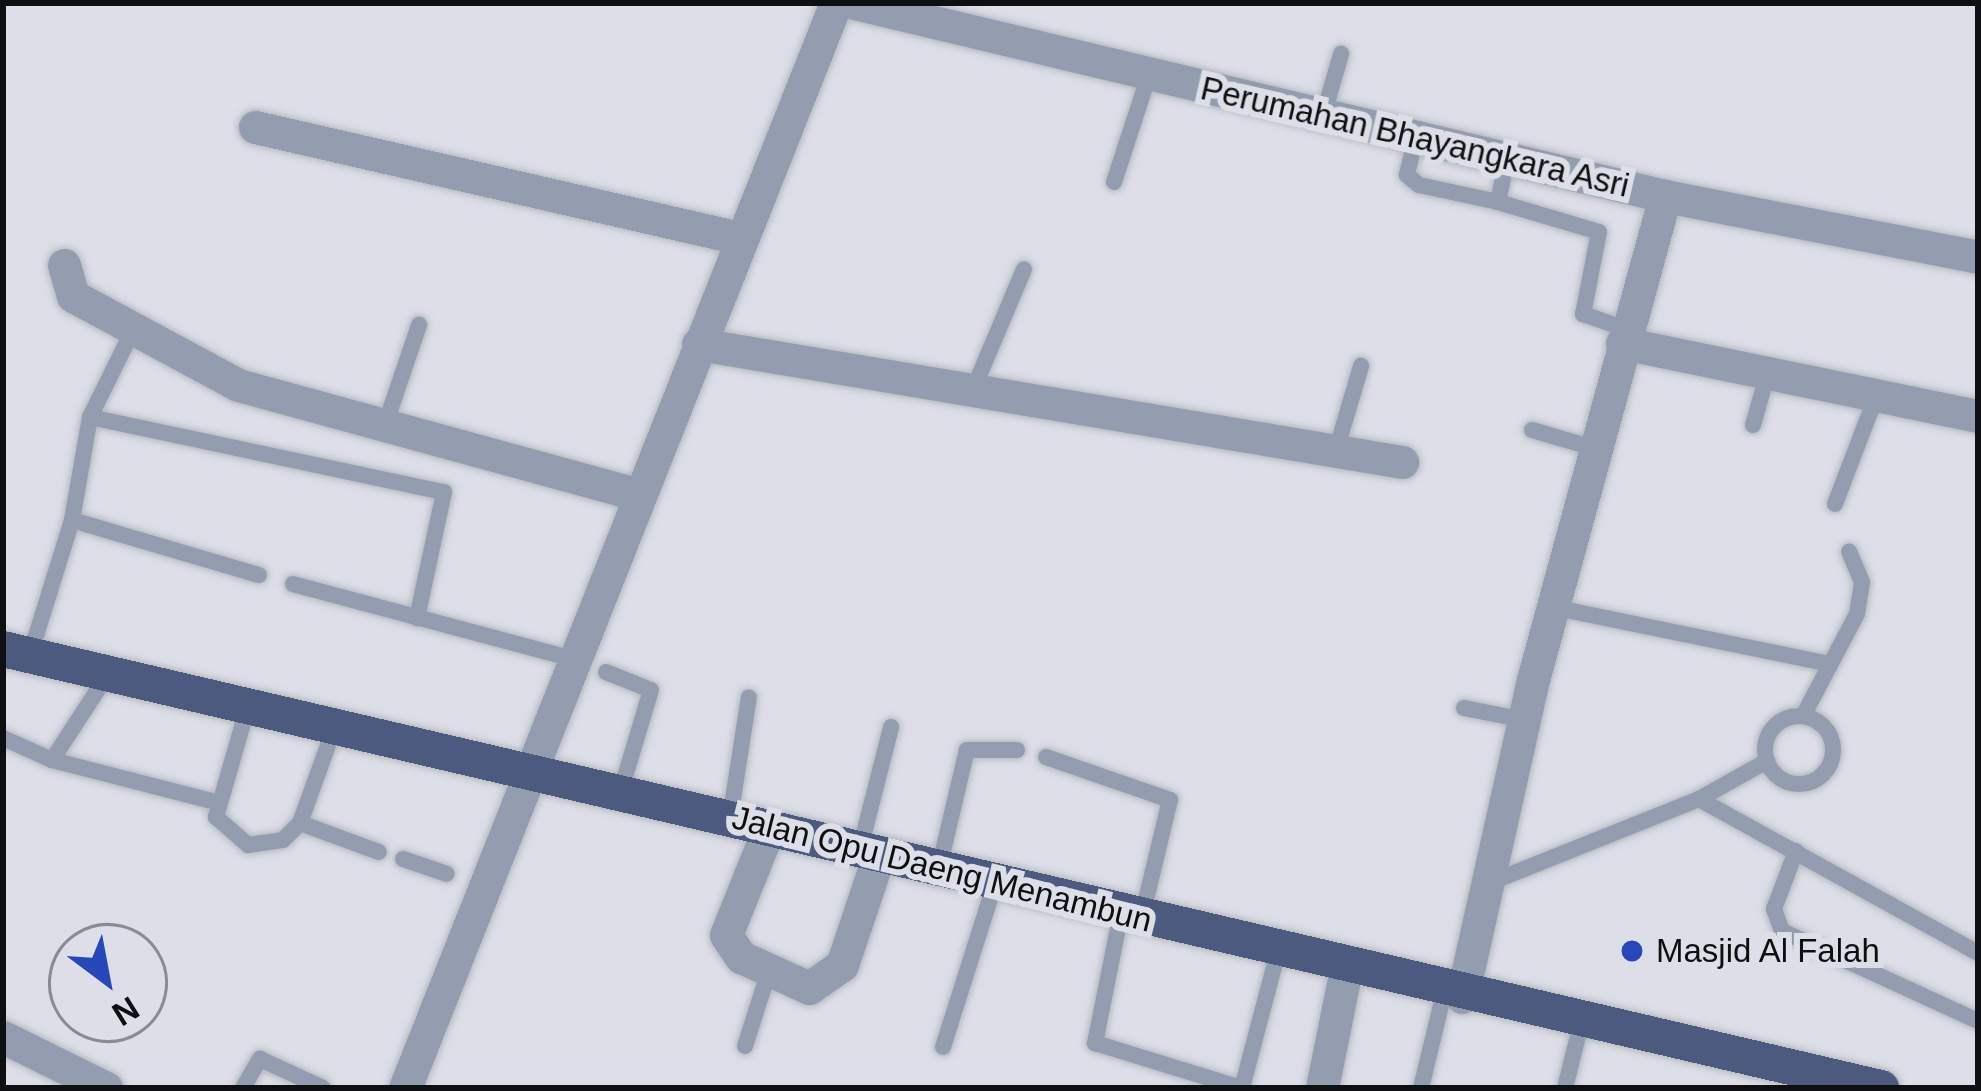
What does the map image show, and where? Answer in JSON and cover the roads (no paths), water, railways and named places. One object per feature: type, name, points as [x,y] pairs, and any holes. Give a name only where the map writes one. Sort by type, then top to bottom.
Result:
[{"type":"highway","name":"Jalan Opu Daeng Menambun","points":[[17,652],[525,765],[1795,1079],[1881,1088]]},
{"type":"street","points":[[405,1088],[525,765],[836,3]]},
{"type":"street","name":"Perumahan Bhayangkara Asri","points":[[854,3],[1665,196],[1978,257]]},
{"type":"street","points":[[255,127],[741,238]]},
{"type":"street","points":[[1453,995],[1487,884],[1552,607],[1665,196]]},
{"type":"street","points":[[64,265],[73,296],[238,385],[636,494]]},
{"type":"street","points":[[1624,336],[1978,416]]},
{"type":"street","points":[[698,344],[1402,462]]},
{"type":"street","points":[[769,828],[726,935],[769,971],[808,988],[836,977],[870,852]]},
{"type":"street","points":[[1322,1088],[1346,969]]},
{"type":"street","points":[[3,1037],[106,1088]]},
{"type":"lane","points":[[1323,116],[1341,54]]},
{"type":"lane","points":[[1114,182],[1149,75]]},
{"type":"lane","points":[[1416,138],[1412,182],[1599,232],[1582,314],[1624,336]]},
{"type":"lane","points":[[1498,202],[1507,159]]},
{"type":"lane","points":[[973,390],[1024,269]]},
{"type":"lane","points":[[386,425],[419,325]]},
{"type":"lane","points":[[17,652],[71,520],[90,417],[133,330]]},
{"type":"lane","points":[[1336,451],[1361,366]]},
{"type":"lane","points":[[1753,425],[1768,372]]},
{"type":"lane","points":[[1835,504],[1877,393]]},
{"type":"lane","points":[[90,417],[444,492],[417,618]]},
{"type":"lane","points":[[1532,430],[1594,448]]},
{"type":"lane","points":[[71,520],[259,575]]},
{"type":"lane","points":[[1803,716],[1861,598],[1849,553]]},
{"type":"lane","points":[[293,584],[569,658]]},
{"type":"lane","points":[[1552,607],[1829,664]]},
{"type":"lane","points":[[607,672],[651,690],[620,790]]},
{"type":"lane","points":[[52,760],[108,674]]},
{"type":"lane","points":[[730,818],[749,697]]},
{"type":"lane","points":[[248,706],[220,803],[218,827],[248,845],[283,840],[299,823],[335,725]]},
{"type":"lane","points":[[1464,708],[1524,720]]},
{"type":"lane","points":[[1487,884],[1699,799],[1767,761],[1778,722],[1803,716],[1829,733],[1828,770],[1792,784],[1767,761]]},
{"type":"lane","points":[[870,852],[891,727]]},
{"type":"lane","points":[[3,738],[52,760],[220,803]]},
{"type":"lane","points":[[938,869],[968,750],[1017,750]]},
{"type":"lane","points":[[1046,758],[1170,800],[1095,1042],[1242,1088],[1278,952]]},
{"type":"lane","points":[[1699,799],[1978,952]]},
{"type":"lane","points":[[299,823],[379,851]]},
{"type":"lane","points":[[1796,851],[1774,909],[1782,931],[1978,1021]]},
{"type":"lane","points":[[403,859],[447,874]]},
{"type":"lane","points":[[943,1048],[995,883]]},
{"type":"lane","points":[[745,1046],[769,971]]},
{"type":"lane","points":[[1421,1088],[1453,995]]},
{"type":"lane","points":[[1565,1088],[1581,1024]]},
{"type":"lane","points":[[243,1088],[260,1059],[323,1088]]},
{"type":"place","name":"Masjid Al Falah","points":[[1632,951]]}]
